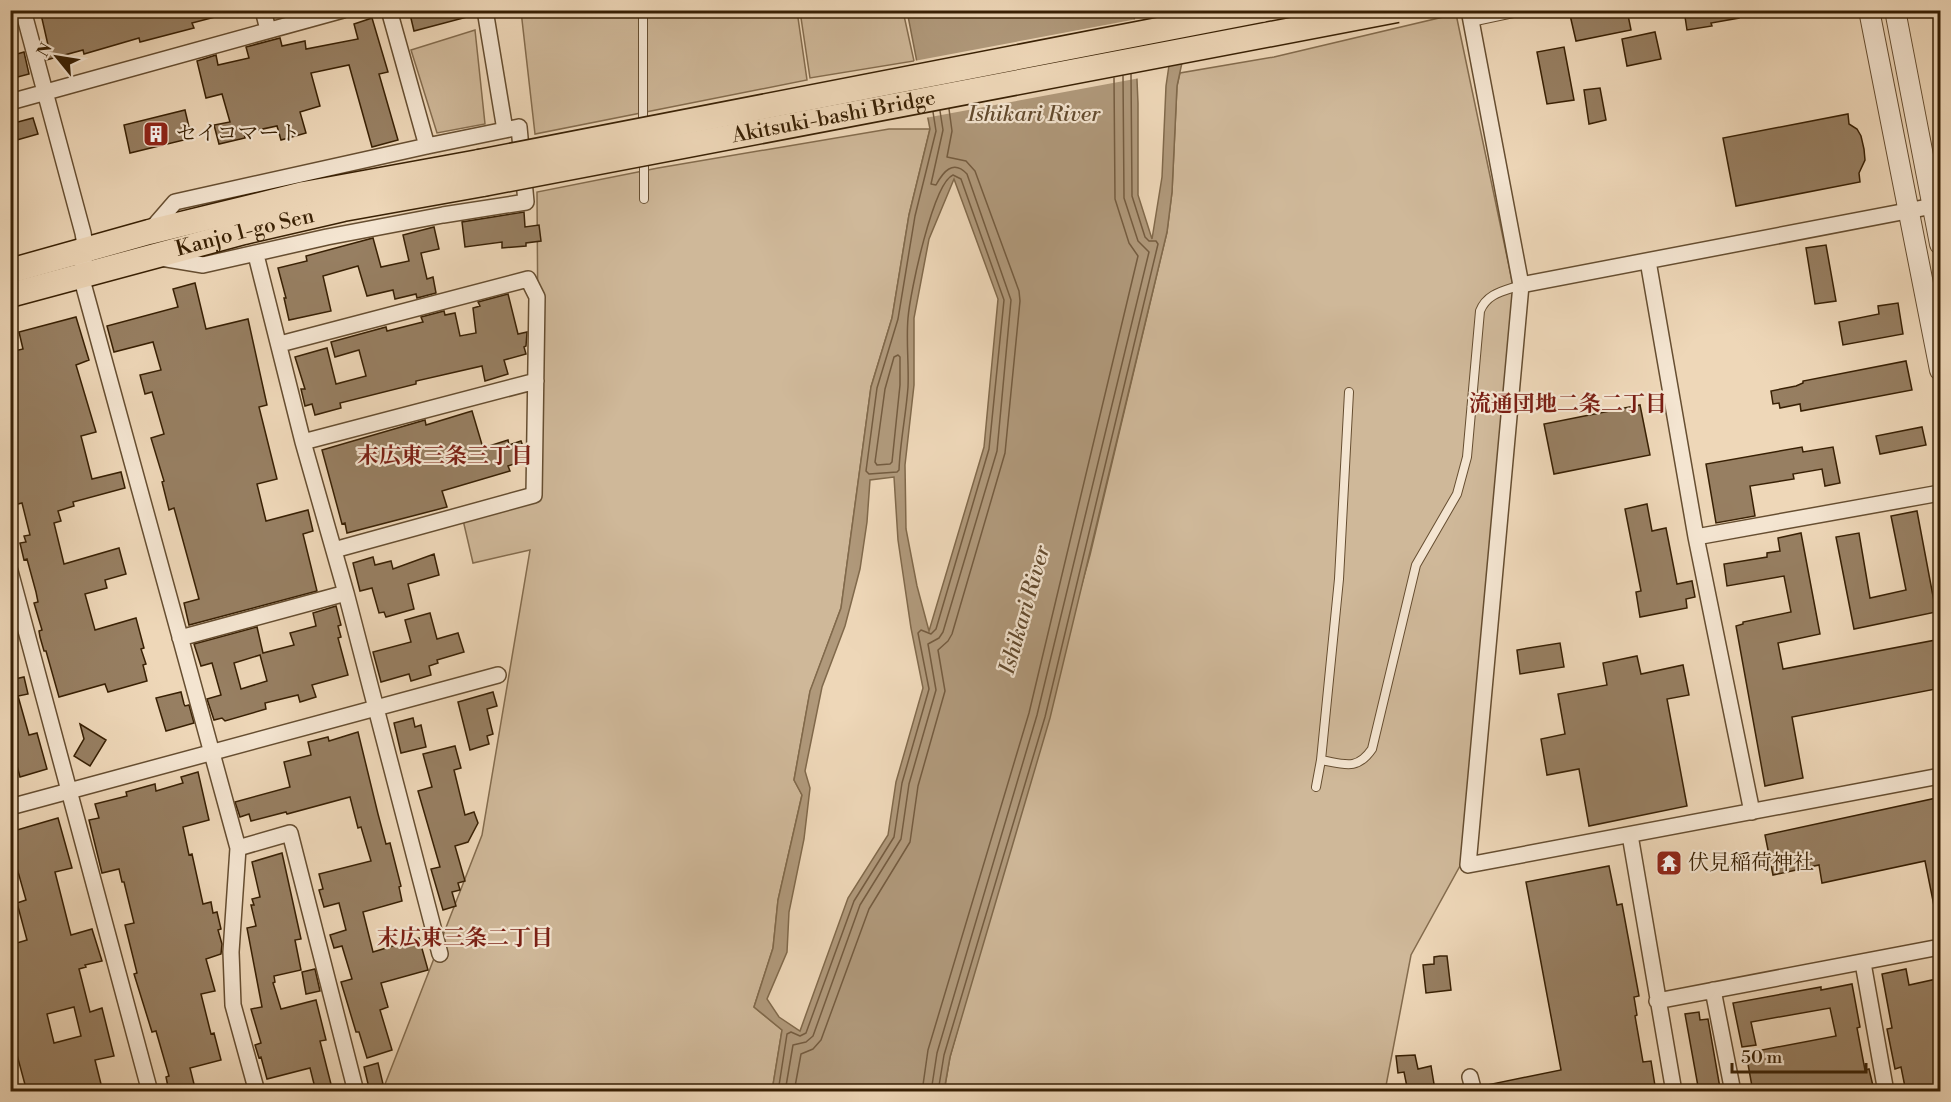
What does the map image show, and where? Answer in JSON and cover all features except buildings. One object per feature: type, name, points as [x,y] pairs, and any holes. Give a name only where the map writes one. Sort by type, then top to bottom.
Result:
[{"type":"main road","name":"Akitsuki-bashi Bridge","points":[[481,173],[1261,10]]},
{"type":"main road","name":"Akitsuki-bashi Bridge","points":[[481,173],[1397,10]]},
{"type":"main road","name":"Kanjo 1-go Sen","points":[[10,271],[149,232],[304,194],[481,173]]},
{"type":"main road","name":"Kanjo 1-go Sen","points":[[10,296],[244,232],[481,173]]},
{"type":"street","points":[[24,10],[86,250],[81,276],[238,848],[231,952],[233,1005],[257,1092]]},
{"type":"street","points":[[263,10],[268,30]]},
{"type":"street","points":[[10,102],[343,10]]},
{"type":"street","points":[[389,10],[427,146]]},
{"type":"street","points":[[485,10],[505,130]]},
{"type":"street","points":[[1869,10],[1941,370]]},
{"type":"street","points":[[1895,10],[1941,244]]},
{"type":"street","points":[[1470,16],[1521,285],[1468,865],[1941,776]]},
{"type":"street","points":[[149,232],[175,201],[519,127],[526,202],[327,237],[256,255],[203,265],[152,257]]},
{"type":"street","points":[[1521,285],[1933,206]]},
{"type":"street","points":[[256,255],[303,442],[346,593],[440,954]]},
{"type":"street","points":[[1648,261],[1696,537],[1752,812]]},
{"type":"street","points":[[280,344],[528,279],[537,297],[534,495],[334,550]]},
{"type":"street","points":[[303,442],[536,381]]},
{"type":"street","points":[[1696,537],[1941,493]]},
{"type":"street","points":[[10,571],[150,1092]]},
{"type":"street","points":[[180,638],[346,593]]},
{"type":"street","points":[[10,807],[210,752],[377,710],[498,675]]},
{"type":"street","points":[[238,848],[290,833],[356,1092]]},
{"type":"street","points":[[1629,835],[1674,1092]]},
{"type":"street","points":[[1658,1001],[1941,947]]},
{"type":"street","points":[[1863,963],[1886,1092]]},
{"type":"street","points":[[1713,990],[1733,1092]]},
{"type":"lane","points":[[643,10],[644,199]]},
{"type":"lane","points":[[1470,16],[1528,10]]},
{"type":"lane","points":[[1320,760],[1358,764],[1372,748],[1416,565],[1457,494],[1463,476],[1467,458],[1480,311],[1483,304],[1494,294],[1521,285]]},
{"type":"lane","points":[[1316,787],[1340,579],[1349,392]]},
{"type":"shaded area","points":[[521,11],[797,11],[807,80],[535,134]]},
{"type":"shaded area","points":[[800,11],[903,11],[914,61],[810,78]]},
{"type":"shaded area","points":[[1456,14],[1514,290],[1461,864],[1411,955],[1385,1091],[944,1092],[950,1057],[1090,555],[1167,232],[1172,192],[1177,86],[1180,73],[1274,57]]},
{"type":"shaded area","points":[[475,30],[485,124],[437,133],[411,50]]},
{"type":"shaded area","points":[[889,129],[930,129],[909,215],[892,318],[871,387],[841,608],[810,692],[794,780],[802,795],[778,900],[773,948],[754,1007],[782,1030],[772,1091],[382,1092],[482,835],[530,550],[473,563],[463,520],[539,496],[537,192],[658,168]]},
{"type":"water","name":"Ishikari River","points":[[907,11],[1134,11],[1138,103],[1138,195],[1152,239],[1162,177],[1166,86],[1177,11],[1193,11],[1177,86],[1172,192],[1167,232],[1050,718],[950,1057],[944,1091],[772,1091],[782,1030],[754,1007],[773,948],[778,900],[802,795],[794,780],[810,691],[841,608],[871,387],[892,318],[909,215],[930,129]],"holes":[[[954,179],[998,299],[984,447],[929,631],[917,586],[906,529],[905,465],[914,385],[914,318],[929,239]],[[894,477],[898,540],[911,628],[923,688],[896,782],[888,835],[848,898],[800,1031],[779,1017],[767,999],[787,952],[789,912],[804,839],[810,788],[805,771],[822,687],[845,626],[860,569],[870,480]]]},
{"type":"pier","points":[[1137,19],[1140,78],[925,118],[914,61]]},
{"type":"place","name":"セイコマート","points":[[156,134]]},
{"type":"place","name":"伏見稲荷神社","points":[[1669,863]]},
{"type":"district","name":"流通団地二条二丁目","points":[[1568,404]]},
{"type":"district","name":"末広東三条三丁目","points":[[445,456]]},
{"type":"district","name":"末広東三条二丁目","points":[[465,938]]}]
